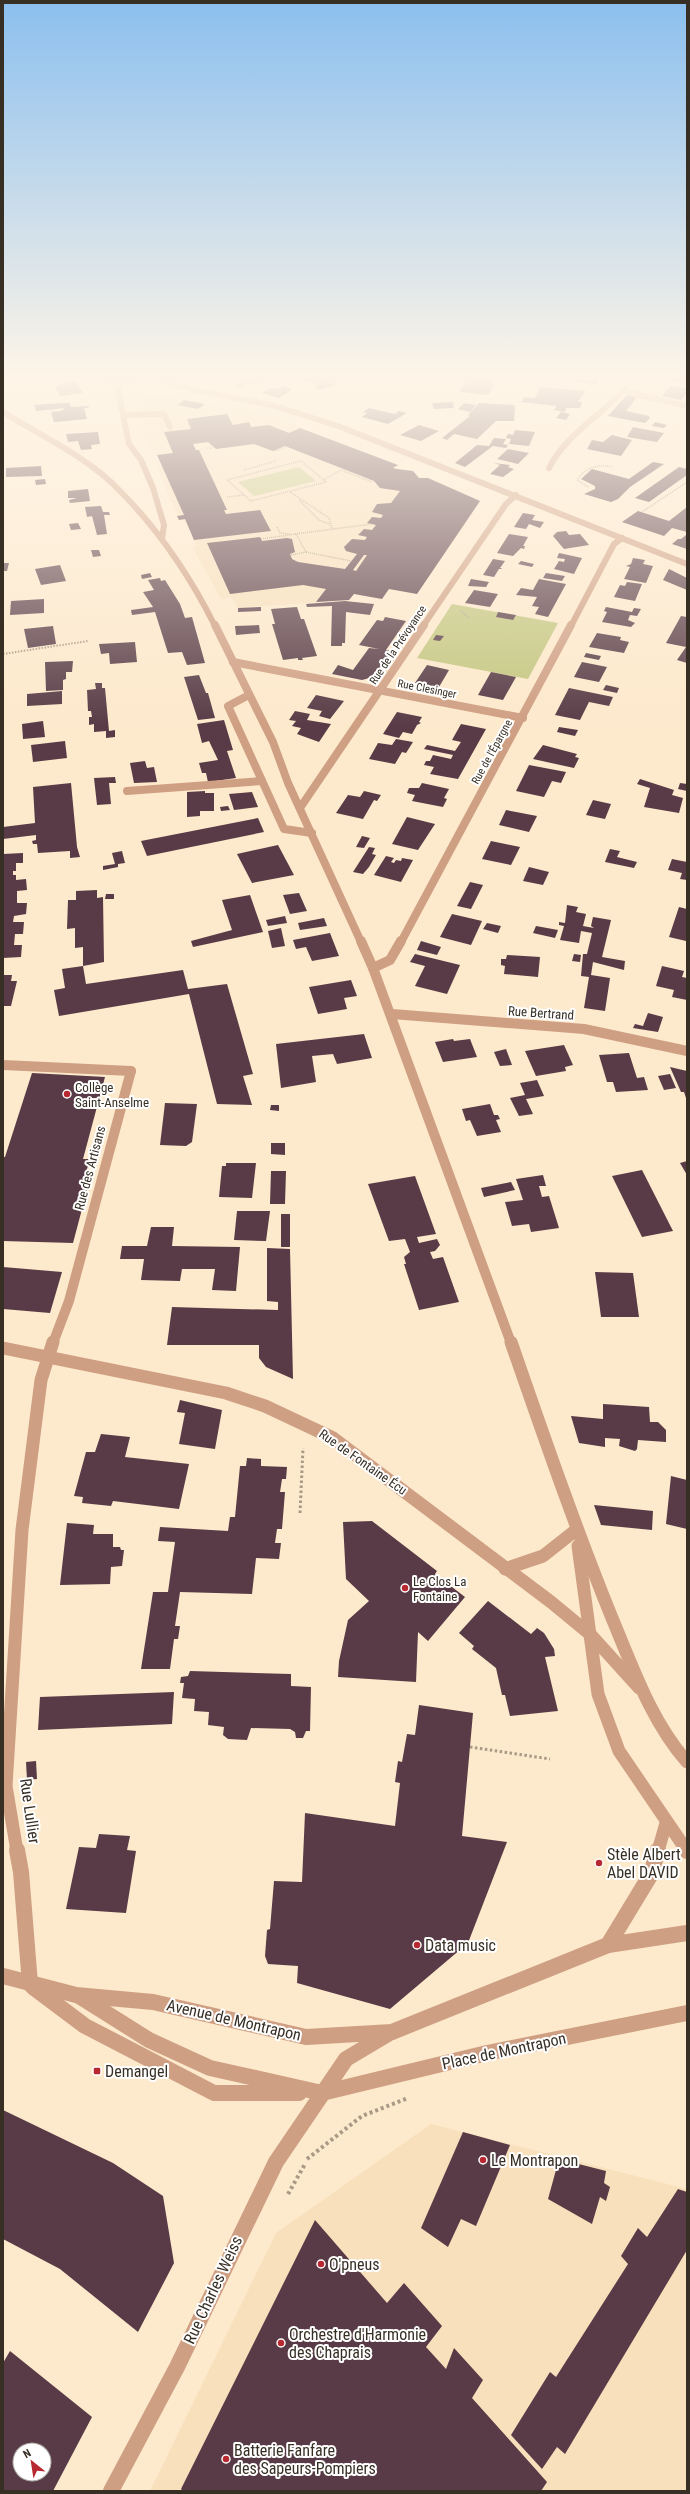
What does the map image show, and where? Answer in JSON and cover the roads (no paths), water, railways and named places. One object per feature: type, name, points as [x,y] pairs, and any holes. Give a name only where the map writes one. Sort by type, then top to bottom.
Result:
[{"type":"street","points":[[123,493],[162,539],[197,590],[273,742],[288,783],[373,968],[392,1014],[485,1268],[576,1530],[643,1693],[674,1747],[687,1762]]},
{"type":"street","points":[[155,493],[164,525],[162,539]]},
{"type":"street","points":[[512,493],[687,564]]},
{"type":"street","name":"Rue de la Prévoyance","points":[[300,808],[506,504],[516,495]]},
{"type":"street","name":"Rue de l'Épargne","points":[[373,968],[390,960],[397,949],[523,718],[614,544],[622,538]]},
{"type":"street","name":"Rue Clesinger","points":[[232,662],[523,718]]},
{"type":"street","points":[[249,695],[228,706],[262,781],[284,829],[312,833]]},
{"type":"street","points":[[127,791],[262,781]]},
{"type":"street","name":"Rue Bertrand","points":[[392,1014],[584,1029],[624,1036],[687,1051]]},
{"type":"street","name":"Rue des Artisans","points":[[3,1065],[131,1071],[69,1301],[49,1357]]},
{"type":"street","name":"Rue de Fontaine Écu","points":[[3,1348],[226,1393],[304,1422],[333,1438],[591,1635],[643,1693]]},
{"type":"street","name":"Rue Lullier","points":[[30,1984],[21,1872],[6,1786],[22,1530],[41,1380],[49,1357]]},
{"type":"street","points":[[505,1568],[543,1556],[576,1530]]},
{"type":"street","points":[[576,1530],[598,1694],[619,1751],[666,1823],[687,1851]]},
{"type":"street","points":[[608,1945],[651,1874],[666,1823]]},
{"type":"street","points":[[392,2032],[608,1945],[687,1933]]},
{"type":"street","name":"Avenue de Montrapon","points":[[3,1976],[76,1995],[153,2002],[306,2037],[392,2032]]},
{"type":"street","points":[[30,1984],[85,2026],[214,2093],[322,2093]]},
{"type":"street","name":"Avenue de Montrapon","points":[[76,1995],[149,2040],[210,2068],[322,2093]]},
{"type":"street","name":"Place de Montrapon","points":[[322,2093],[487,2053],[687,2013]]},
{"type":"street","name":"Rue Charles Weiss","points":[[111,2491],[177,2367],[276,2162],[346,2059],[392,2032]]},
{"type":"place","name":"Collège Saint-Anselme","points":[[67,1094]]},
{"type":"place","name":"Le Clos La Fontaine","points":[[405,1588]]},
{"type":"place","name":"Stèle Albert Abel DAVID","points":[[599,1863]]},
{"type":"place","name":"Data music","points":[[417,1945]]},
{"type":"place","name":"Demangel","points":[[97,2071]]},
{"type":"place","name":"Le Montrapon","points":[[483,2160]]},
{"type":"place","name":"O'pneus","points":[[321,2264]]},
{"type":"place","name":"Orchestre d'Harmonie des Chaprais","points":[[281,2343]]},
{"type":"place","name":"Batterie Fanfare des Sapeurs-Pompiers","points":[[226,2459]]}]
